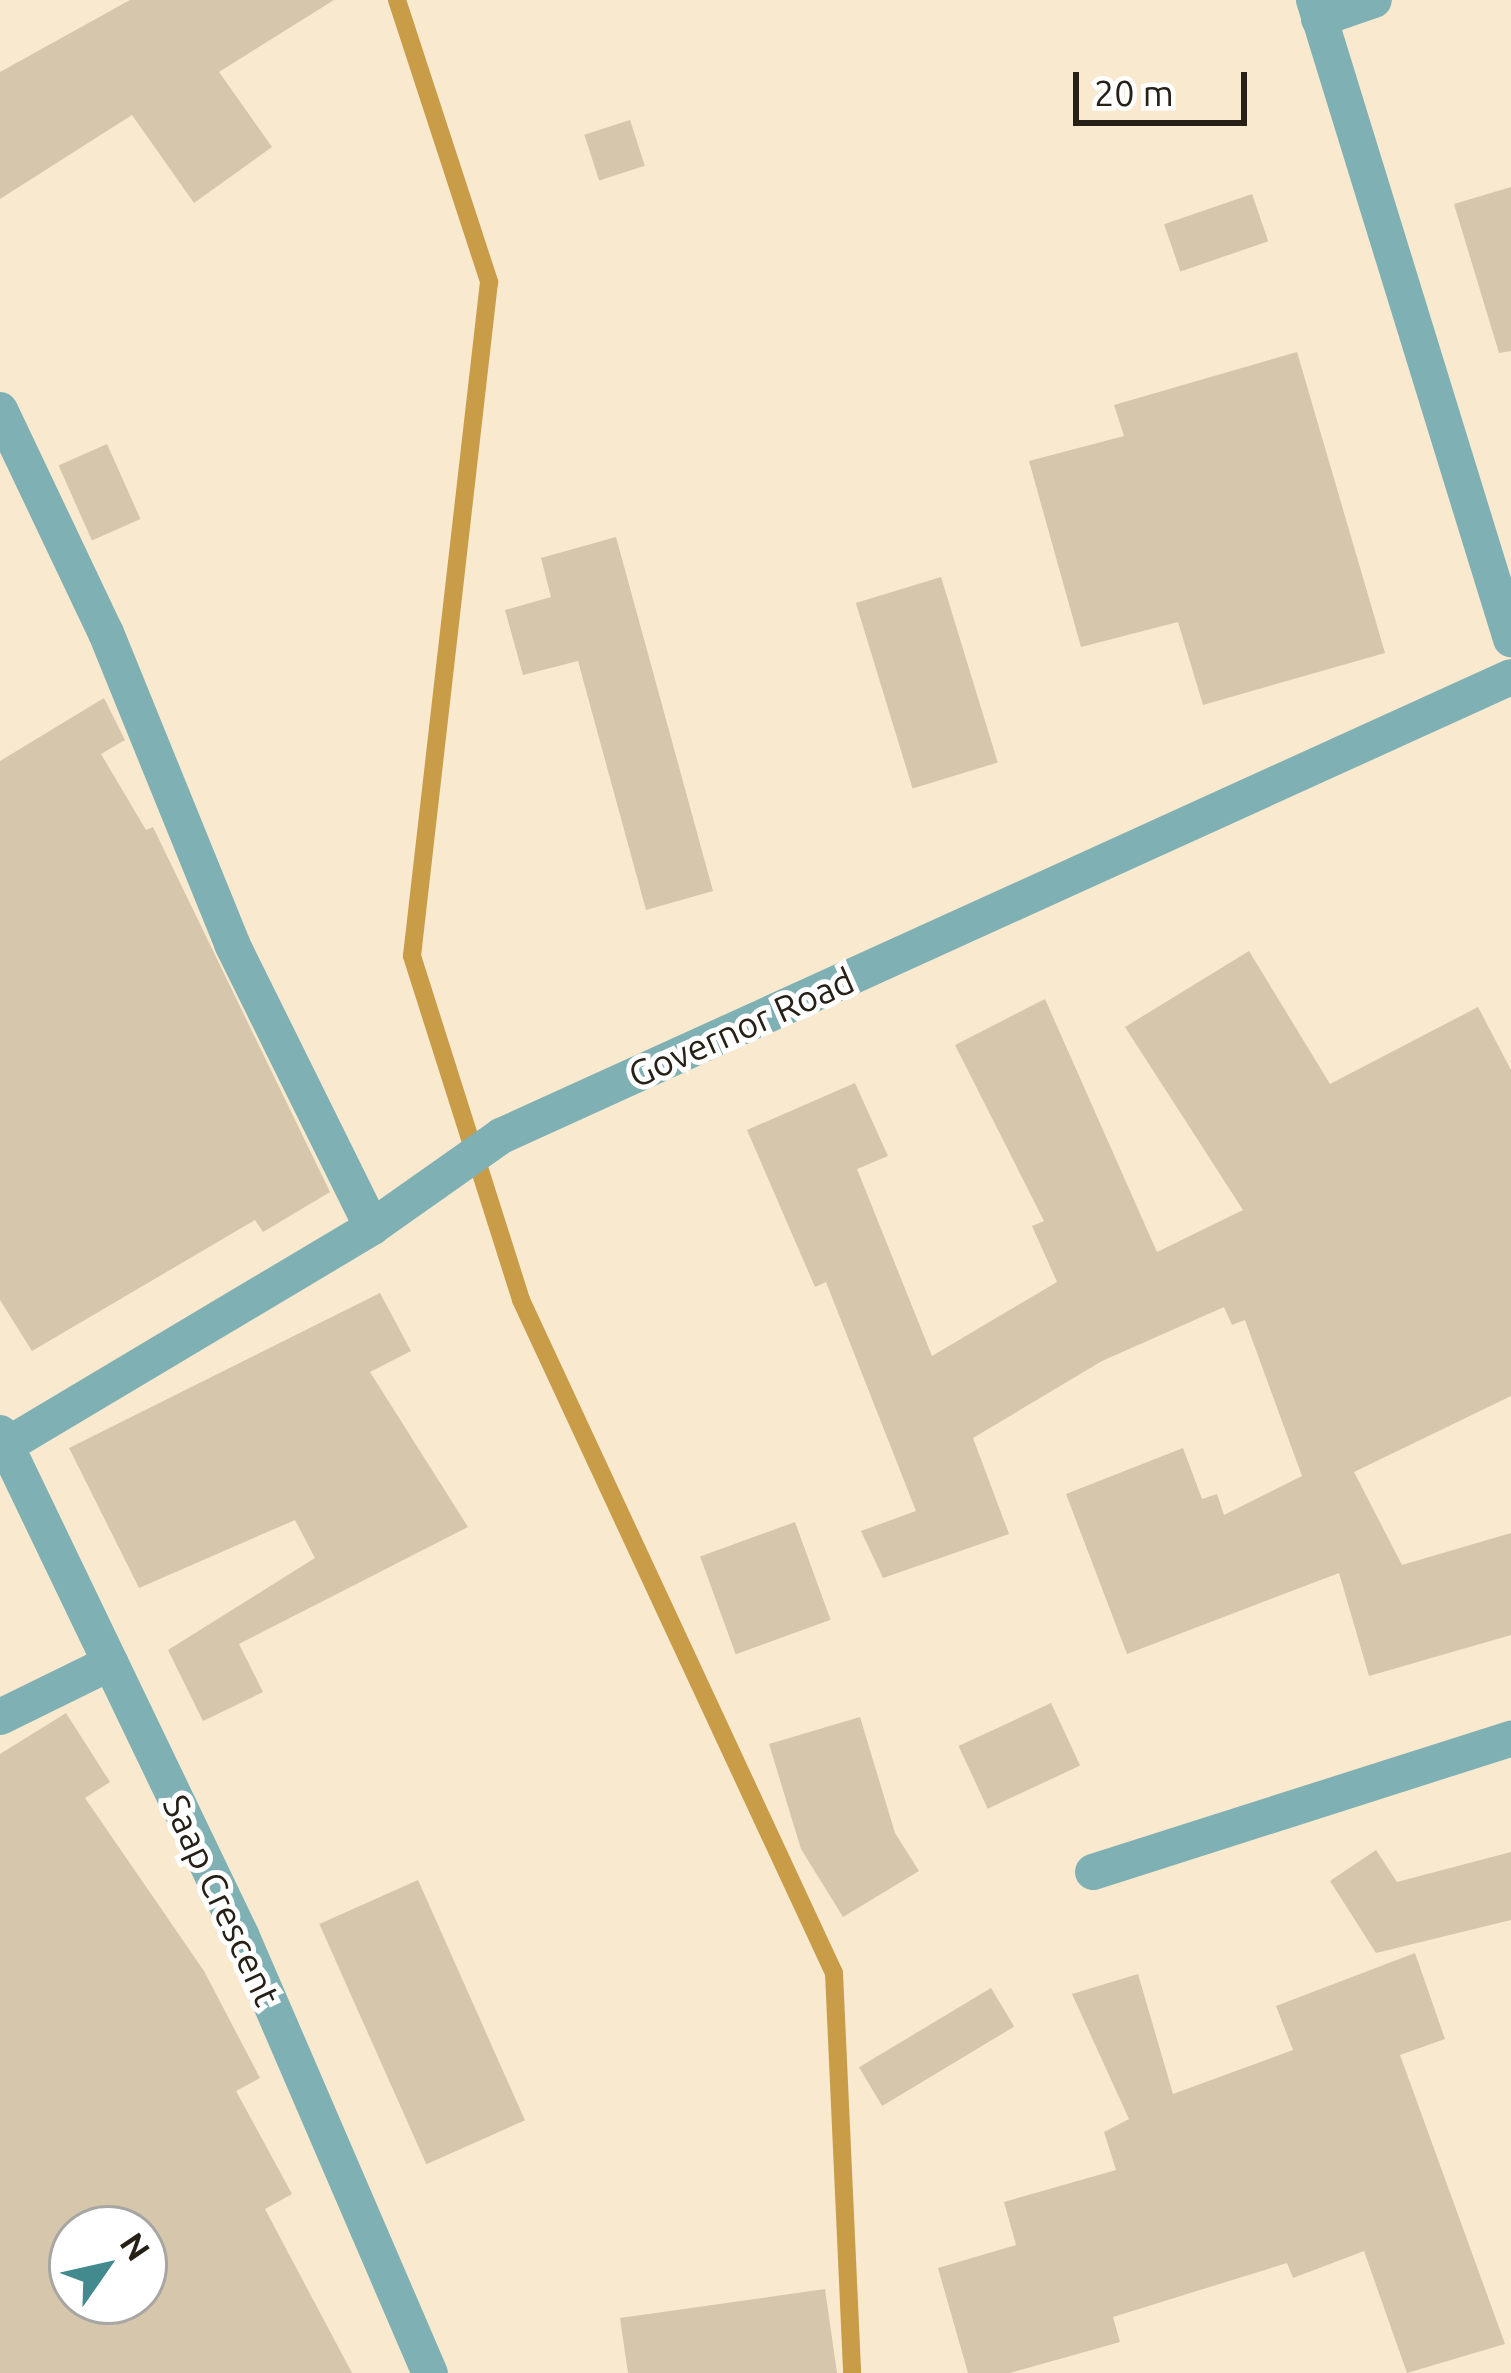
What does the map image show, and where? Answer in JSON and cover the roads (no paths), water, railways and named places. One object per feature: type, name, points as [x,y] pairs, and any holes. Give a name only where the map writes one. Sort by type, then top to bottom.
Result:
[{"type":"street","points":[[1374,0],[1316,9],[1511,639]]},
{"type":"street","points":[[0,410],[106,633],[232,944],[372,1227]]},
{"type":"street","name":"Governor Road","points":[[4,1439],[372,1227],[501,1136],[1511,677]]},
{"type":"street","name":"Saap Crescent","points":[[4,1439],[242,1937],[430,2373]]},
{"type":"street","points":[[0,1717],[110,1663]]},
{"type":"street","points":[[1093,1872],[1511,1739]]},
{"type":"waterway","points":[[397,0],[489,282],[412,956],[521,1300],[834,1973],[852,2373]]}]
